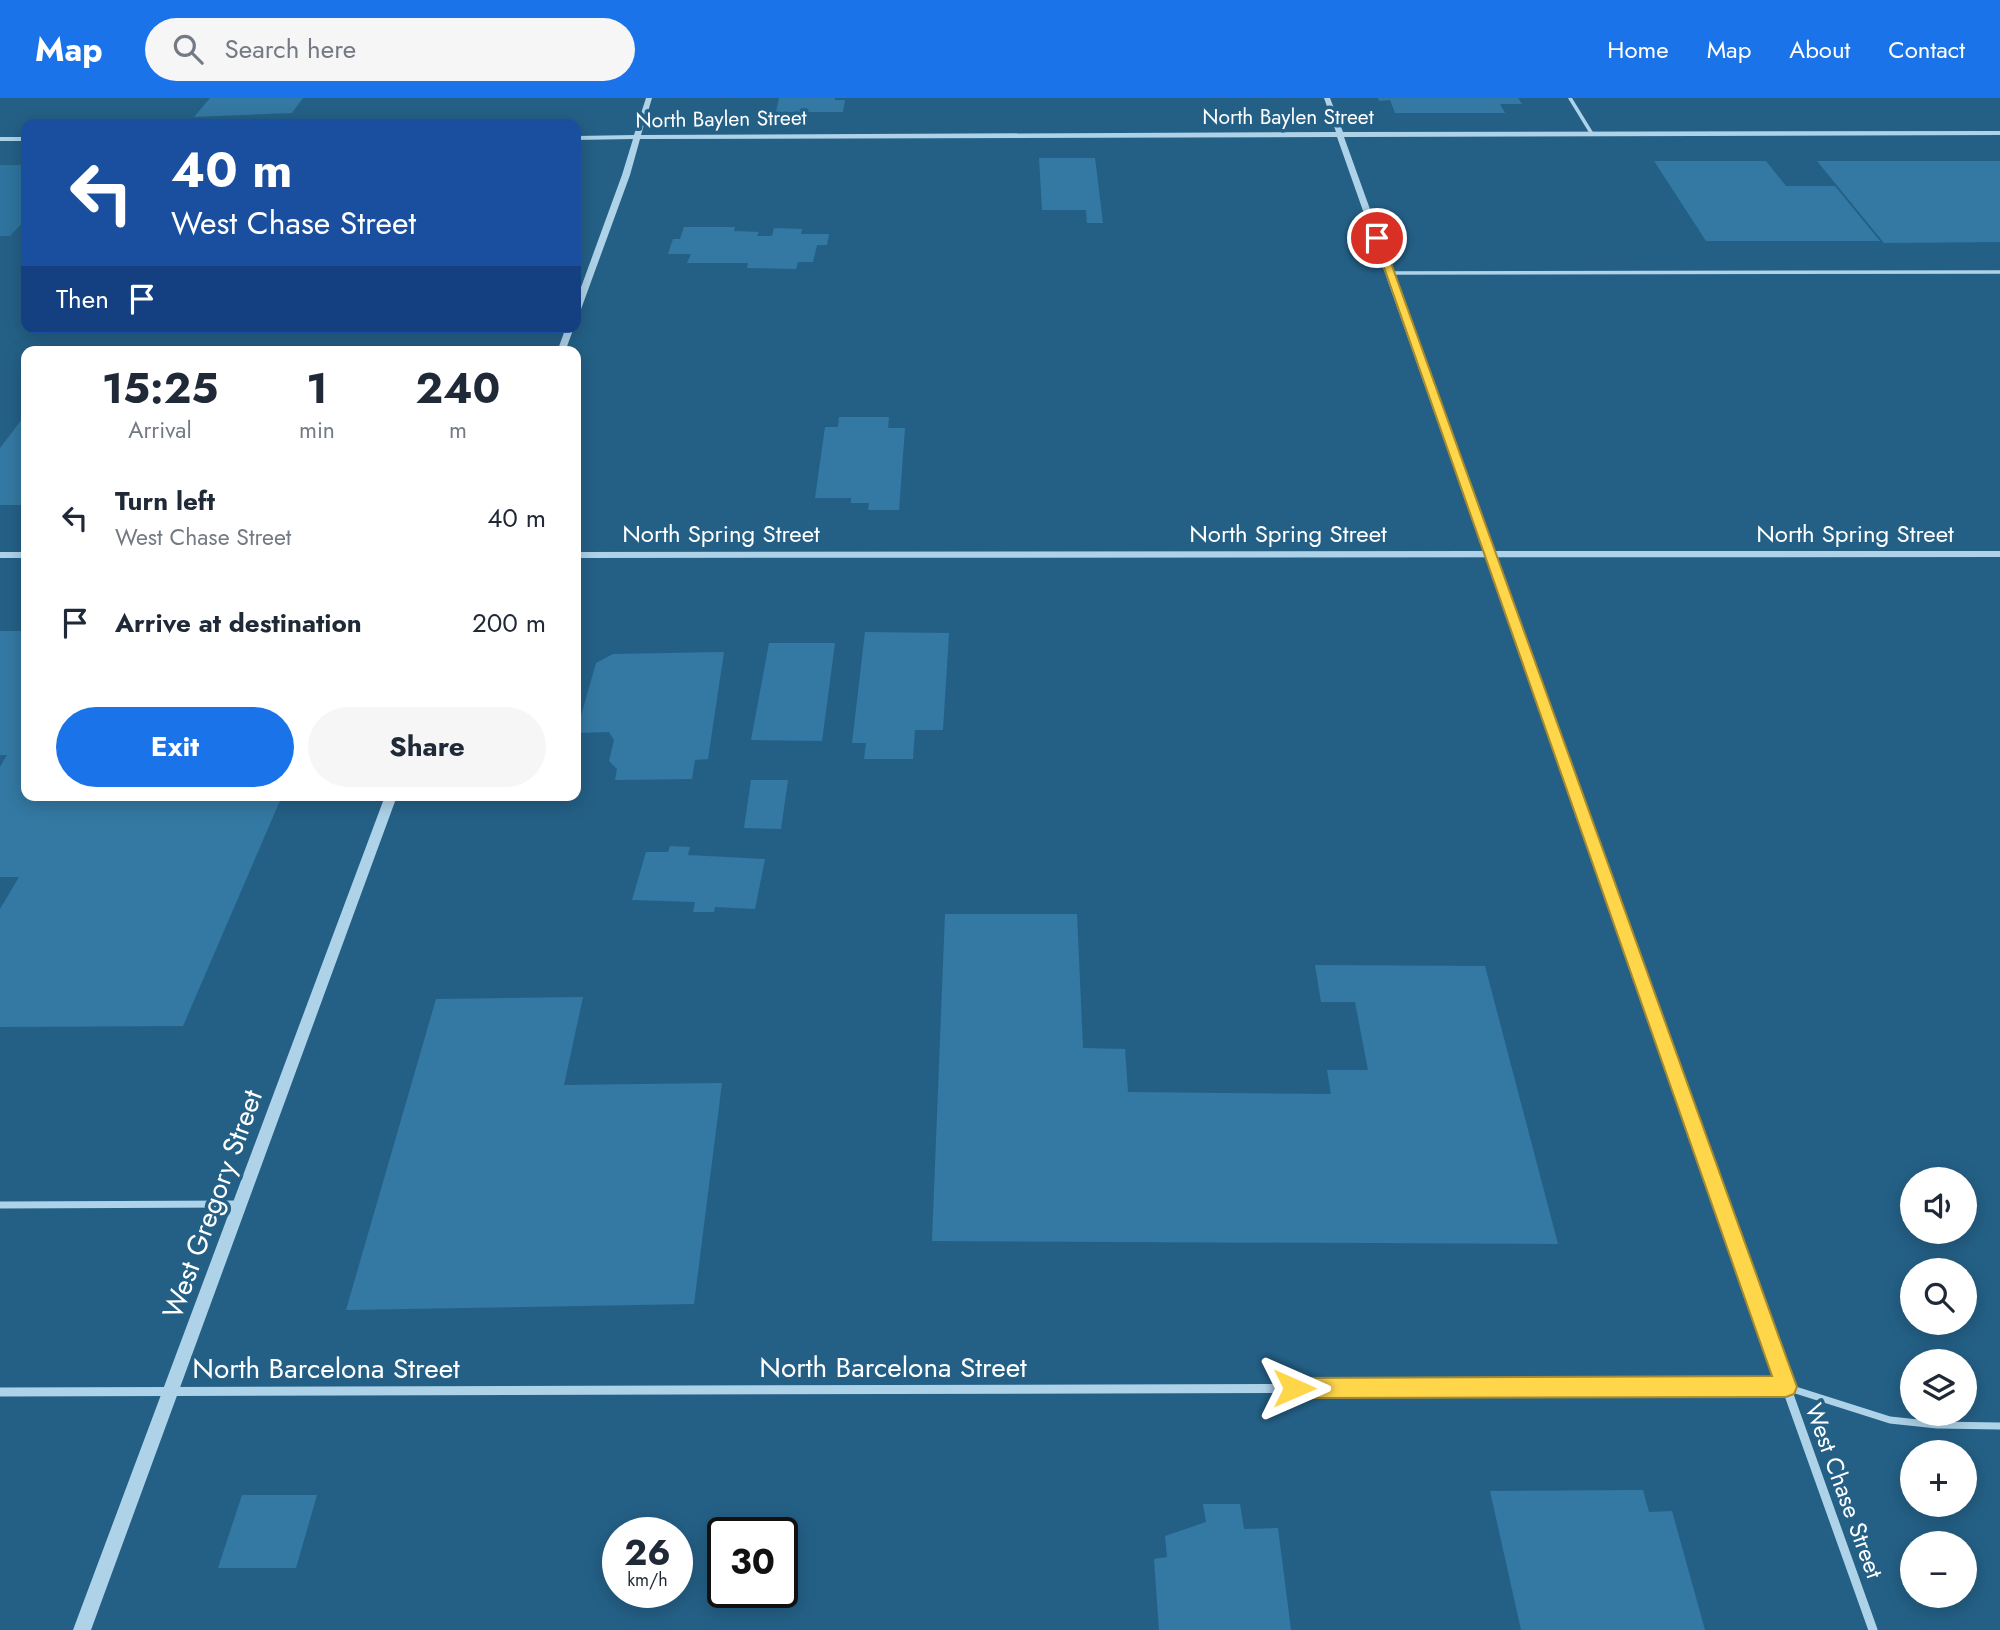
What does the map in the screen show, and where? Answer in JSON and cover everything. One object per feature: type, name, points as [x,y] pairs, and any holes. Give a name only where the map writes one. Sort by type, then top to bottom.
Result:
[{"type":"street","points":[[581,298],[649,98]]},
{"type":"street","name":"West Chase Street","points":[[1327,98],[1873,1630]]},
{"type":"street","name":"North Baylen Street","points":[[581,138],[2000,133]]},
{"type":"street","points":[[0,139],[21,139]]},
{"type":"street","points":[[0,555],[21,553]]},
{"type":"street","name":"North Spring Street","points":[[581,555],[2000,554]]},
{"type":"street","name":"West Gregory Street","points":[[82,1630],[389,801]]},
{"type":"street","name":"North Barcelona Street","points":[[0,1392],[1786,1387]]},
{"type":"lane","points":[[1570,98],[1592,134]]},
{"type":"lane","points":[[1390,274],[2000,272]]},
{"type":"lane","points":[[0,1205],[240,1204]]},
{"type":"lane","points":[[1786,1387],[1890,1420],[1937,1425],[2000,1426]]},
{"type":"shaded area","points":[[0,165],[21,165],[21,224],[10,236],[0,236]]},
{"type":"building","points":[[210,98],[303,98],[292,113],[194,117]]},
{"type":"building","points":[[779,98],[845,100],[843,112],[776,112]]},
{"type":"building","points":[[1378,98],[1518,98],[1522,104],[1500,104],[1505,113],[1395,113],[1390,100],[1379,101]]},
{"type":"building","points":[[1039,158],[1095,158],[1103,223],[1087,223],[1086,210],[1042,210]]},
{"type":"building","points":[[1654,161],[1766,161],[1786,186],[1835,186],[1880,241],[1706,241]]},
{"type":"building","points":[[1817,161],[2000,161],[2000,242],[1884,243]]},
{"type":"building","points":[[684,227],[735,227],[734,231],[759,232],[757,236],[772,236],[774,228],[802,229],[801,234],[829,234],[827,245],[817,245],[813,262],[798,262],[796,269],[747,268],[748,263],[687,263],[691,254],[668,254],[673,239],[680,239]]},
{"type":"building","points":[[839,417],[889,417],[888,428],[905,428],[899,510],[868,510],[869,503],[851,503],[851,498],[815,498],[825,427],[838,427]]},
{"type":"building","points":[[21,421],[21,505],[0,505],[0,448]]},
{"type":"building","points":[[0,631],[21,631],[21,801],[280,801],[183,1026],[0,1027],[0,909],[19,877],[0,877],[0,767],[7,755],[0,755]]},
{"type":"building","points":[[865,632],[949,633],[943,730],[915,730],[913,759],[864,759],[866,743],[852,743]]},
{"type":"building","points":[[769,643],[835,643],[822,741],[751,740]]},
{"type":"building","points":[[724,652],[708,759],[695,760],[692,779],[615,780],[617,769],[609,761],[614,740],[609,732],[581,733],[581,716],[596,663],[613,654]]},
{"type":"building","points":[[751,780],[788,780],[781,829],[744,828]]},
{"type":"building","points":[[670,846],[690,847],[688,855],[765,859],[755,909],[715,907],[714,912],[693,912],[695,902],[632,900],[646,852],[668,852]]},
{"type":"building","points":[[945,914],[1077,914],[1083,1048],[1125,1049],[1128,1092],[1331,1094],[1327,1070],[1368,1070],[1355,1002],[1321,1002],[1315,965],[1485,966],[1558,1244],[932,1241]]},
{"type":"building","points":[[583,997],[564,1085],[722,1083],[694,1304],[346,1310],[436,999]]},
{"type":"building","points":[[1643,1490],[1649,1512],[1672,1511],[1705,1630],[1521,1630],[1490,1491]]},
{"type":"building","points":[[242,1495],[317,1495],[296,1568],[218,1568]]},
{"type":"building","points":[[1203,1504],[1240,1504],[1244,1529],[1278,1528],[1291,1630],[1159,1630],[1154,1559],[1167,1557],[1165,1536],[1206,1522]]},
{"type":"route","points":[[1294,1388],[1786,1387],[1377,238]]}]
